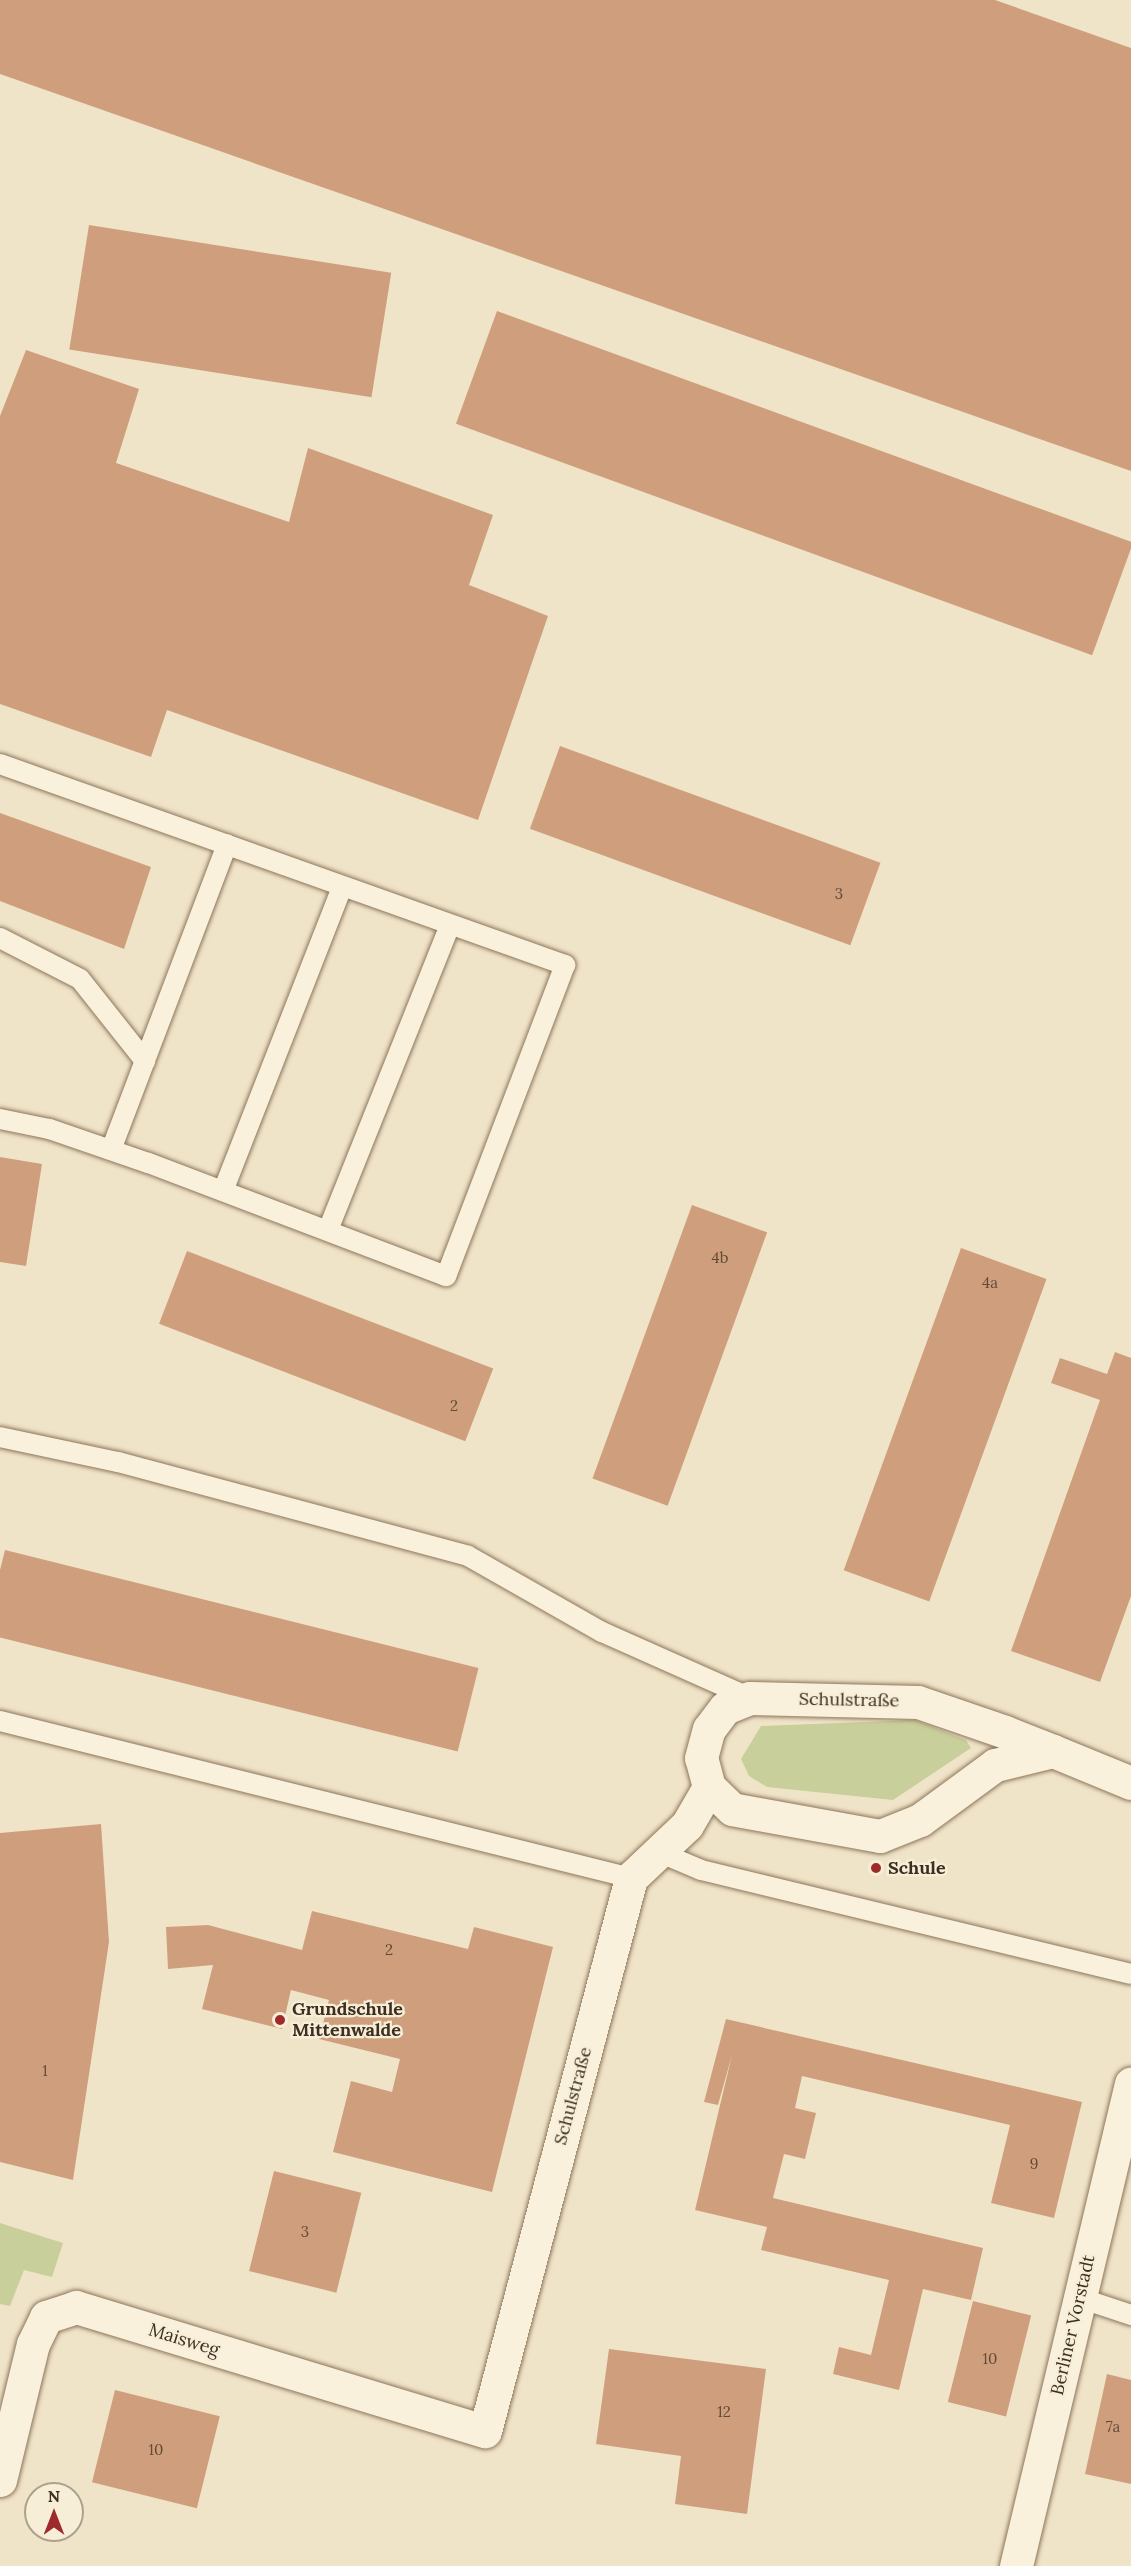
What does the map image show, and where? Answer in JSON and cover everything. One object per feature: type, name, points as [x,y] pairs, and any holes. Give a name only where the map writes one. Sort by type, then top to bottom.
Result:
[{"type":"street","name":"Schulstraße","points":[[709,1788],[701,1758],[709,1729],[726,1708],[750,1698],[918,1702],[1053,1751],[1131,1783]]},
{"type":"street","points":[[631,1878],[661,1853],[709,1788],[732,1809],[880,1836],[920,1820],[995,1765],[1053,1751]]},
{"type":"street","name":"Schulstraße","points":[[485,2431],[631,1878]]},
{"type":"street","name":"Berliner Vorstadt","points":[[1016,2566],[1131,2084]]},
{"type":"street","name":"Maisweg","points":[[0,2480],[33,2344],[46,2317],[76,2307],[485,2431]]},
{"type":"lane","points":[[0,764],[565,965],[446,1276],[111,1150],[0,1119]]},
{"type":"lane","points":[[111,1150],[227,844]]},
{"type":"lane","points":[[223,1191],[342,887]]},
{"type":"lane","points":[[327,1230],[450,925]]},
{"type":"lane","points":[[0,938],[80,979],[144,1061]]},
{"type":"lane","points":[[0,1437],[118,1462],[468,1556],[602,1632],[750,1698]]},
{"type":"lane","points":[[0,1721],[631,1878]]},
{"type":"lane","points":[[661,1853],[701,1870],[1131,1974]]},
{"type":"lane","points":[[1080,2298],[1131,2315]]},
{"type":"green space","points":[[915,1720],[966,1740],[971,1748],[893,1800],[767,1787],[749,1776],[741,1759],[761,1726]]},
{"type":"green space","points":[[0,2223],[63,2243],[52,2277],[24,2270],[10,2306],[0,2304]]},
{"type":"building","points":[[0,0],[995,0],[1131,48],[1131,471],[0,74]]},
{"type":"building","points":[[89,225],[391,273],[372,397],[69,349]]},
{"type":"building","points":[[497,311],[1131,542],[1131,549],[1092,655],[456,424]]},
{"type":"building","points":[[26,350],[139,389],[116,463],[289,522],[308,448],[493,515],[469,585],[548,616],[478,820],[167,710],[151,757],[0,704],[0,416]]},
{"type":"building","points":[[560,746],[880,863],[850,945],[530,829]]},
{"type":"building","points":[[0,813],[151,867],[124,949],[0,901]]},
{"type":"building","points":[[0,1157],[42,1164],[26,1266],[0,1262]]},
{"type":"building","points":[[692,1205],[767,1232],[668,1506],[592,1478]]},
{"type":"building","points":[[961,1248],[1047,1279],[929,1601],[844,1570]]},
{"type":"building","points":[[187,1251],[493,1369],[465,1441],[159,1324]]},
{"type":"building","points":[[1115,1352],[1131,1358],[1131,1596],[1100,1682],[1011,1651],[1100,1400],[1051,1383],[1060,1358],[1107,1374]]},
{"type":"building","points":[[5,1550],[479,1668],[458,1752],[0,1637],[0,1570]]},
{"type":"building","points":[[101,1824],[109,1942],[73,2180],[0,2162],[0,1833]]},
{"type":"building","points":[[312,1911],[468,1949],[474,1927],[553,1947],[492,2192],[333,2152],[351,2081],[392,2092],[400,2059],[319,2039],[329,2000],[291,1990],[282,2029],[202,2009],[213,1965],[168,1969],[166,1927],[208,1925],[302,1950]]},
{"type":"building","points":[[726,2019],[1082,2102],[1054,2218],[991,2203],[1010,2125],[802,2076],[795,2108],[816,2113],[805,2159],[784,2154],[773,2198],[983,2248],[971,2300],[923,2289],[899,2390],[833,2374],[839,2347],[871,2355],[889,2280],[761,2250],[767,2227],[695,2210],[732,2055],[718,2105],[704,2102]]},
{"type":"building","points":[[274,2171],[361,2193],[336,2293],[249,2271]]},
{"type":"building","points":[[973,2301],[1031,2316],[1006,2416],[948,2402]]},
{"type":"building","points":[[609,2349],[766,2369],[747,2514],[675,2504],[681,2456],[596,2444]]},
{"type":"building","points":[[1107,2374],[1131,2380],[1131,2484],[1085,2474]]},
{"type":"building","points":[[115,2390],[220,2416],[197,2508],[92,2482]]},
{"type":"place","name":"Schule","points":[[876,1868]]},
{"type":"place","name":"Grundschule Mittenwalde","points":[[280,2020]]}]
